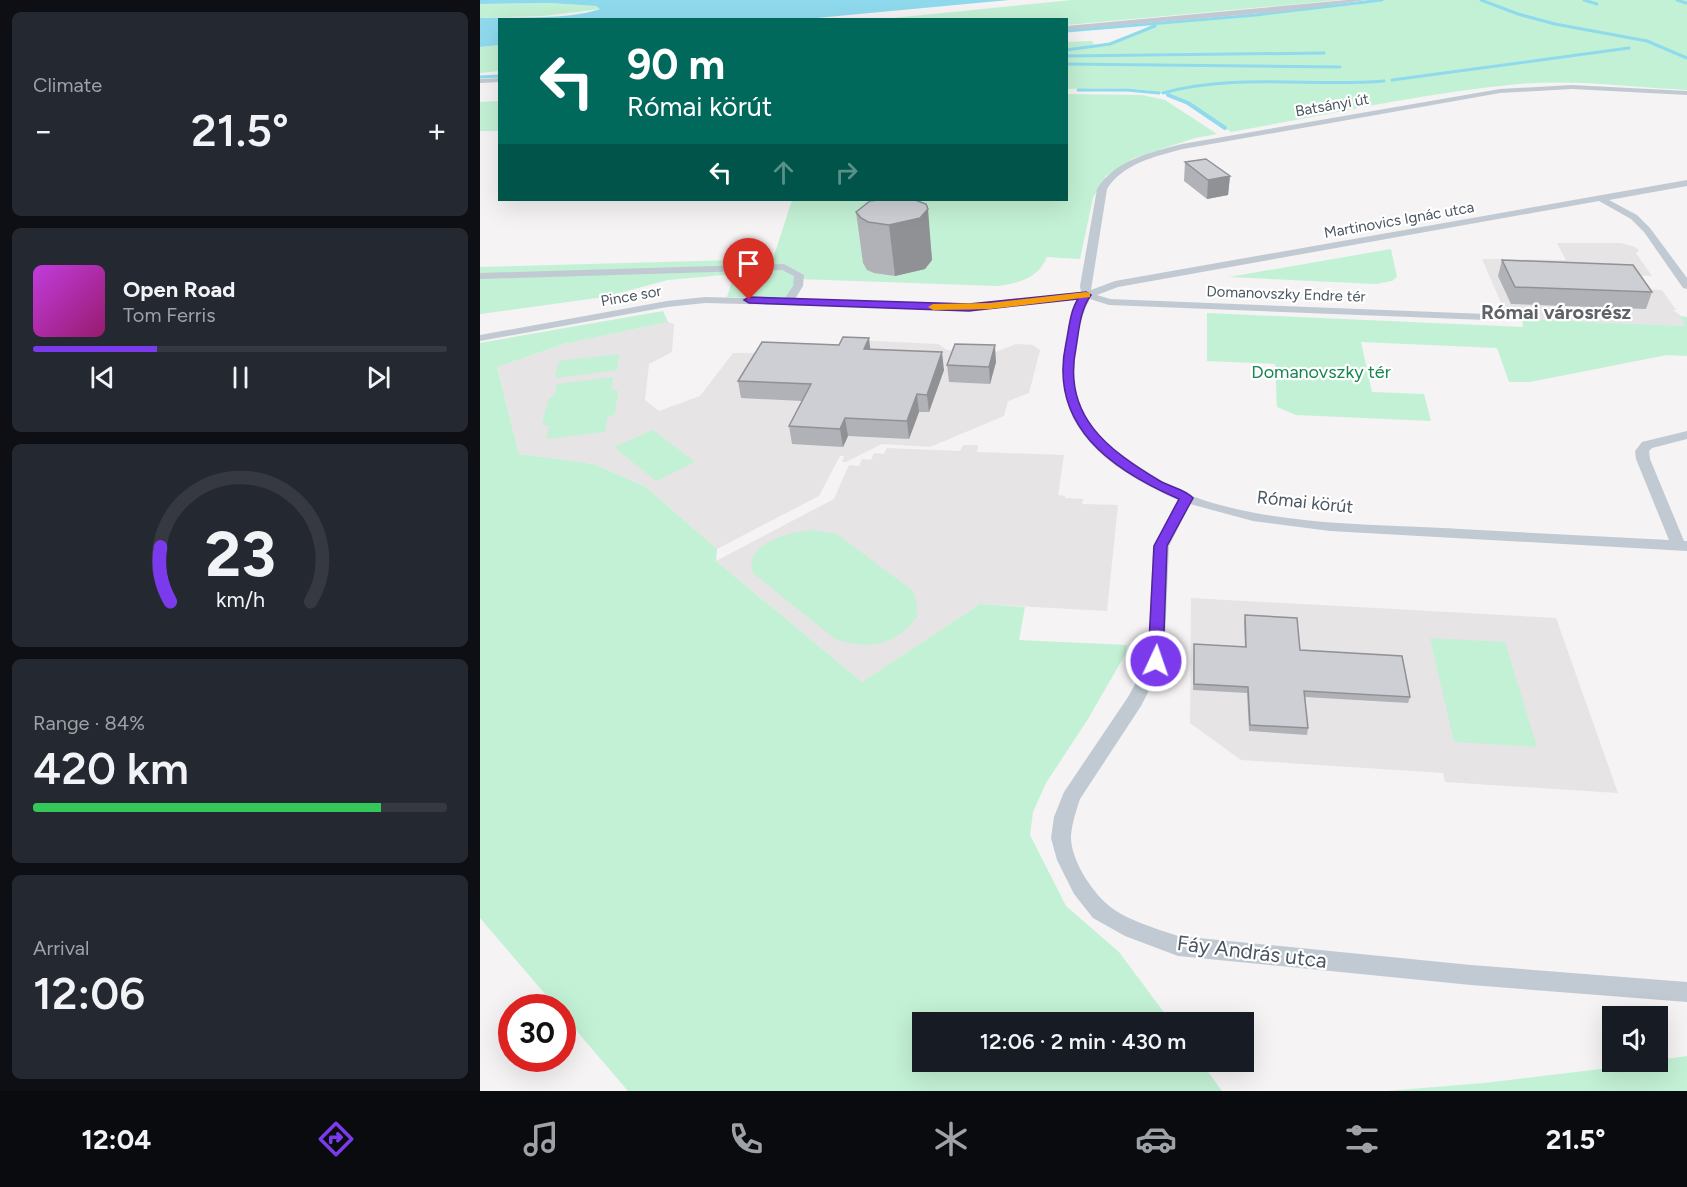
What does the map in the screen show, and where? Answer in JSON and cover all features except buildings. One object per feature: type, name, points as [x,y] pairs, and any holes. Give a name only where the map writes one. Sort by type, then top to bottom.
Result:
[{"type":"street","points":[[1068,28],[1363,0]]},
{"type":"street","points":[[480,75],[498,74]]},
{"type":"street","points":[[480,81],[498,80]]},
{"type":"street","name":"Batsányi út","points":[[1086,295],[1084,286],[1090,272],[1096,217],[1102,189],[1108,179],[1123,168],[1162,152],[1231,137],[1500,91],[1572,87],[1687,93]]},
{"type":"street","name":"Martinovics Ignác utca","points":[[788,301],[969,308],[1086,295],[1110,282],[1687,183]]},
{"type":"street","points":[[1601,199],[1634,218],[1647,230],[1687,286]]},
{"type":"street","points":[[480,276],[784,267],[799,275],[798,286],[788,301]]},
{"type":"street","name":"Domanovszky Endre tér","points":[[1086,295],[1109,302],[1485,317]]},
{"type":"street","name":"Római körút","points":[[1086,295],[1078,312],[1067,362],[1070,389],[1079,418],[1093,438],[1123,465],[1186,498],[1234,513],[1330,526],[1683,546]]},
{"type":"street","name":"Pince sor","points":[[480,338],[668,304],[713,300],[788,301]]},
{"type":"street","points":[[1683,546],[1642,451],[1647,445],[1687,435]]},
{"type":"street","name":"Fáy András utca","points":[[1186,498],[1161,546],[1156,661],[1135,701],[1071,797],[1064,817],[1061,838],[1067,860],[1081,888],[1100,911],[1133,929],[1178,946],[1471,975],[1687,992]]},
{"type":"shaded area","points":[[1557,243],[1621,243],[1635,247],[1639,250],[1636,253],[1652,276],[1628,275],[1637,289],[1662,290],[1676,310],[1672,310],[1679,314],[1687,326],[1522,319],[1518,310],[1504,310],[1482,259],[1566,260]]},
{"type":"shaded area","points":[[668,322],[674,324],[672,352],[649,364],[645,400],[659,411],[700,396],[733,353],[824,352],[854,340],[938,344],[947,350],[993,353],[1016,344],[1033,345],[1040,350],[1029,393],[1008,401],[1004,416],[930,447],[882,444],[846,462],[842,462],[844,456],[840,456],[819,496],[717,549],[646,487],[594,464],[519,454],[497,367],[564,344]]},
{"type":"shaded area","points":[[963,445],[978,445],[977,452],[1064,455],[1058,495],[1065,496],[1065,498],[1083,499],[1082,504],[1118,505],[1107,611],[980,604],[862,682],[716,561],[834,499],[849,465],[859,466],[862,459],[871,460],[874,453],[884,454],[887,448],[960,451]]},
{"type":"shaded area","points":[[1191,598],[1556,618],[1618,793],[1445,782],[1443,773],[1241,760],[1190,723]]},
{"type":"green space","points":[[1072,0],[1342,0],[1068,25],[1068,18],[892,18]]},
{"type":"green space","points":[[1372,0],[1687,0],[1687,90],[1582,83],[1519,84],[1410,99],[1231,132],[1190,103],[1162,93],[1121,88],[1068,89],[1068,42],[1092,41],[1094,44],[1077,49],[1118,41],[1158,22],[1258,14]]},
{"type":"green space","points":[[549,3],[596,6],[600,9],[543,16],[480,18],[480,4]]},
{"type":"green space","points":[[498,45],[498,71],[480,73],[480,47]]},
{"type":"green space","points":[[1068,94],[1142,95],[1165,100],[1217,134],[1195,138],[1134,158],[1106,176],[1093,198],[1080,259],[1047,257],[1033,275],[1014,283],[998,286],[798,279],[784,299],[727,297],[734,274],[668,280],[604,297],[480,314],[480,267],[773,259],[792,201],[1068,201]]},
{"type":"green space","points":[[498,101],[498,131],[480,131],[480,102]]},
{"type":"green space","points":[[1391,249],[1397,277],[1392,281],[1376,284],[1229,277]]},
{"type":"green space","points":[[663,311],[668,322],[564,344],[497,367],[519,454],[594,464],[646,487],[717,549],[716,561],[862,682],[980,604],[1025,607],[1019,640],[1127,645],[1126,653],[1088,719],[1046,783],[1033,812],[1030,835],[1066,906],[1119,952],[1164,1012],[912,1012],[912,1072],[1208,1072],[1222,1091],[628,1091],[576,1030],[576,994],[545,994],[480,918],[480,343]]},
{"type":"green space","name":"Domanovszky tér","points":[[1207,313],[1523,327],[1522,319],[1686,326],[1680,316],[1687,317],[1687,356],[1667,355],[1530,382],[1509,382],[1497,348],[1361,342],[1372,392],[1424,394],[1431,421],[1296,415],[1277,407],[1275,364],[1207,361]]},
{"type":"green space","points":[[619,354],[617,370],[555,378],[559,361]]},
{"type":"green space","points":[[613,377],[611,388],[618,391],[615,414],[607,418],[605,432],[546,439],[549,426],[542,424],[548,400],[555,394],[557,384]]},
{"type":"green space","points":[[653,430],[695,462],[656,481],[614,447]]},
{"type":"green space","points":[[811,530],[837,534],[913,591],[917,604],[917,617],[909,627],[890,640],[870,645],[835,639],[753,573],[751,563],[754,554],[761,547],[792,533]]},
{"type":"green space","points":[[1430,638],[1505,642],[1537,747],[1454,742]]},
{"type":"green space","points":[[1687,1056],[1687,1091],[1387,1091],[1484,1083],[1602,1069],[1602,1072],[1668,1072],[1668,1059]]},
{"type":"water","points":[[480,0],[1009,0],[816,18],[525,18],[573,15],[600,9],[596,6],[549,3],[480,4]]},
{"type":"water","points":[[480,18],[498,18],[498,45],[480,47]]},
{"type":"waterway","points":[[1068,31],[1256,15],[1382,0]]},
{"type":"waterway","points":[[1481,0],[1518,14],[1555,24],[1647,41],[1687,58]]},
{"type":"waterway","points":[[1584,0],[1597,4]]},
{"type":"waterway","points":[[1677,0],[1686,3]]},
{"type":"waterway","points":[[1068,50],[1110,44],[1155,26]]},
{"type":"waterway","points":[[1392,80],[1629,48]]},
{"type":"waterway","points":[[1068,56],[1324,53]]},
{"type":"waterway","points":[[1068,64],[1340,67]]},
{"type":"waterway","points":[[480,77],[498,76]]},
{"type":"waterway","points":[[1163,93],[1190,87],[1245,82],[1384,81]]},
{"type":"waterway","points":[[1078,90],[1127,90],[1159,93]]},
{"type":"waterway","points":[[1168,95],[1188,103],[1225,128]]},
{"type":"slow traffic","points":[[933,307],[969,308],[1086,295]]},
{"type":"district","name":"Római városrész","points":[[1556,312]]},
{"type":"route","points":[[749,300],[969,308],[1086,295],[1078,312],[1067,362],[1073,405],[1079,418],[1086,431],[1123,465],[1186,498],[1161,546],[1156,661]]}]
